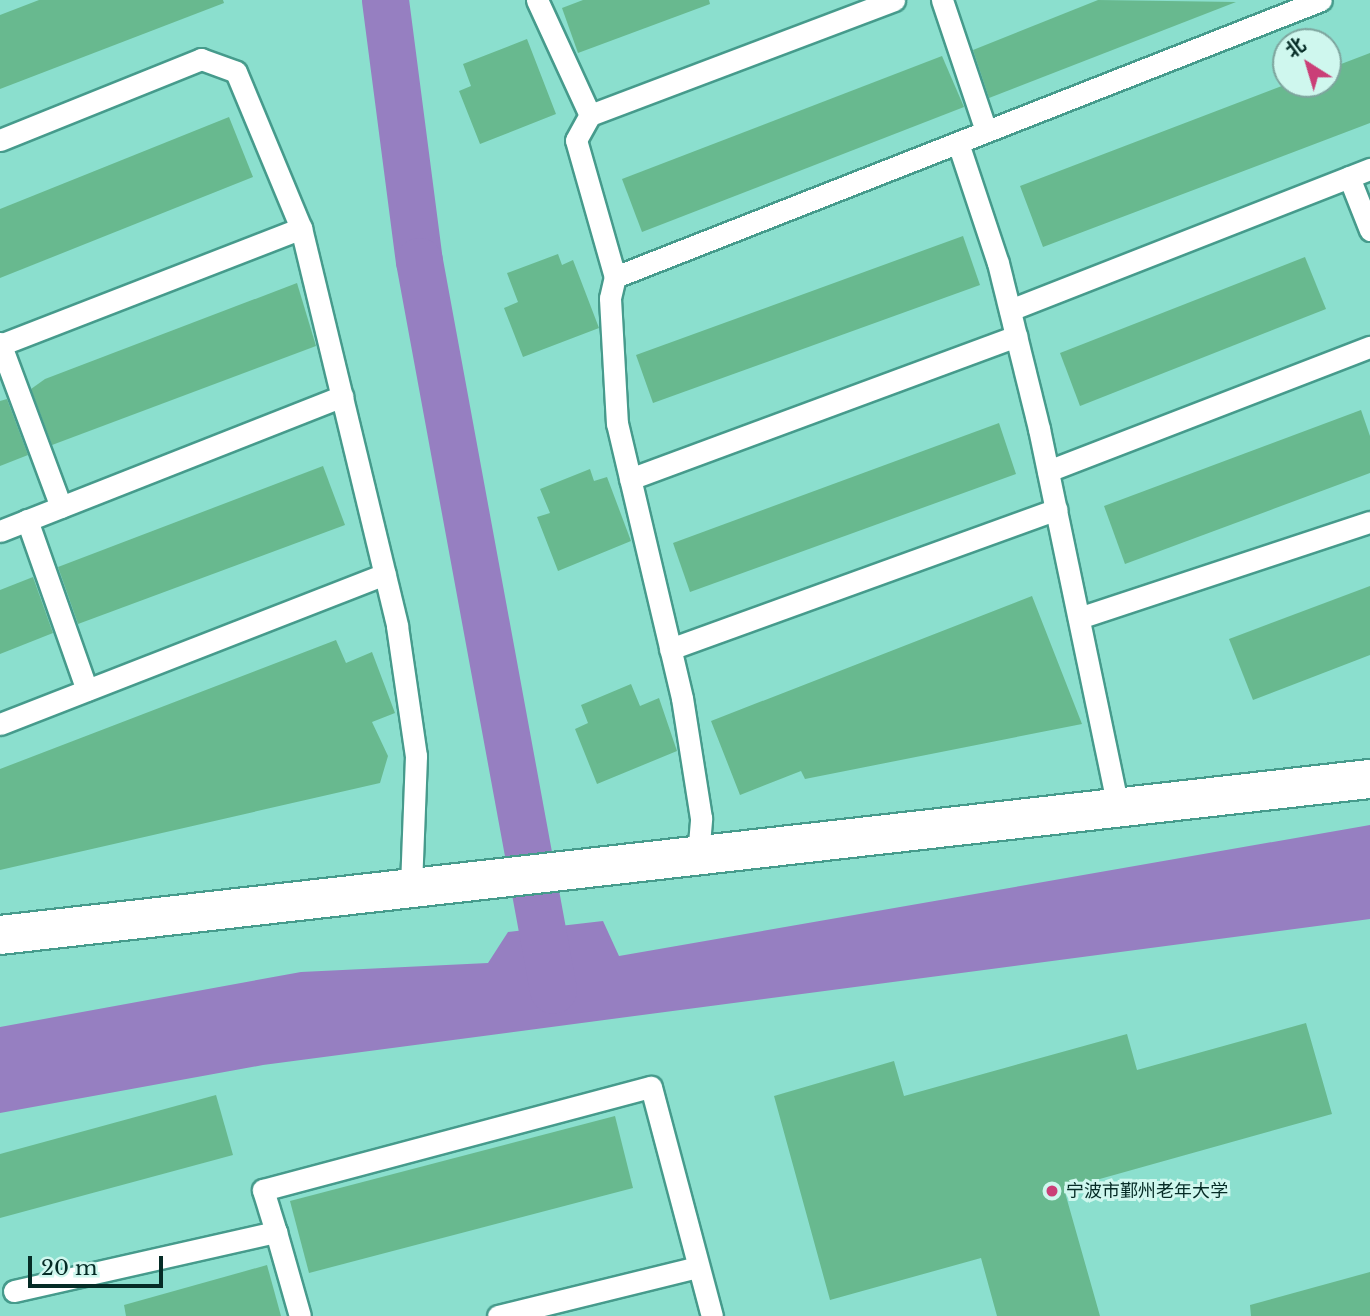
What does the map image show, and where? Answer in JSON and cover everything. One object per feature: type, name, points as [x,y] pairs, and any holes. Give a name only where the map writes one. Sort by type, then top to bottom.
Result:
[{"type":"street","points":[[0,935],[1370,779]]},
{"type":"lane","points":[[537,0],[590,116]]},
{"type":"lane","points":[[698,856],[701,818],[670,649],[617,424],[610,298],[615,277],[576,140],[590,116],[894,0]]},
{"type":"lane","points":[[942,0],[986,131]]},
{"type":"lane","points":[[615,277],[1321,0]]},
{"type":"lane","points":[[0,140],[201,59],[236,72],[301,228],[385,574],[416,756],[422,887]]},
{"type":"lane","points":[[958,143],[1010,310],[1048,471],[1118,808]]},
{"type":"lane","points":[[1010,310],[1370,169]]},
{"type":"lane","points":[[1349,177],[1370,230]]},
{"type":"lane","points":[[61,507],[0,344],[301,228]]},
{"type":"lane","points":[[630,480],[1016,336]]},
{"type":"lane","points":[[1048,471],[1370,346]]},
{"type":"lane","points":[[0,531],[342,396]]},
{"type":"lane","points":[[670,649],[1056,509]]},
{"type":"lane","points":[[27,520],[87,690]]},
{"type":"lane","points":[[1079,618],[1370,522]]},
{"type":"lane","points":[[0,724],[385,574]]},
{"type":"lane","points":[[300,1316],[263,1190],[651,1087],[712,1316]]},
{"type":"lane","points":[[14,1291],[276,1231]]},
{"type":"lane","points":[[498,1316],[698,1267]]},
{"type":"shaded area","points":[[1370,825],[1370,919],[263,1065],[0,1113],[0,1027],[301,972],[488,963],[508,932],[603,921],[619,956]]},
{"type":"building","points":[[39,0],[223,0],[224,3],[0,89],[0,15]]},
{"type":"building","points":[[583,0],[709,0],[710,4],[578,53],[562,8]]},
{"type":"building","points":[[1098,0],[1236,2],[989,98],[973,50]]},
{"type":"building","points":[[527,39],[556,114],[480,144],[459,91],[471,86],[463,64]]},
{"type":"building","points":[[1370,53],[1370,123],[1043,247],[1020,186],[1272,90],[1272,98],[1342,98],[1342,64]]},
{"type":"building","points":[[942,56],[964,107],[642,232],[622,179]]},
{"type":"building","points":[[229,117],[253,177],[0,278],[0,209]]},
{"type":"building","points":[[963,236],[980,285],[653,403],[636,355]]},
{"type":"building","points":[[558,254],[562,265],[573,260],[599,328],[523,357],[504,308],[518,302],[507,273]]},
{"type":"building","points":[[1305,257],[1326,309],[1080,406],[1060,353]]},
{"type":"building","points":[[297,283],[316,346],[52,445],[31,389],[45,379]]},
{"type":"building","points":[[7,399],[28,455],[0,466],[0,401]]},
{"type":"building","points":[[1361,410],[1370,436],[1370,473],[1125,564],[1104,506]]},
{"type":"building","points":[[999,423],[1016,474],[690,592],[673,543]]},
{"type":"building","points":[[323,466],[345,525],[78,624],[58,567]]},
{"type":"building","points":[[590,469],[594,481],[607,477],[631,541],[558,571],[537,517],[550,513],[540,489]]},
{"type":"building","points":[[33,577],[53,633],[0,654],[0,590]]},
{"type":"building","points":[[1370,586],[1370,655],[1253,700],[1229,639]]},
{"type":"building","points":[[1032,596],[1082,724],[805,779],[801,771],[740,795],[711,721]]},
{"type":"building","points":[[336,640],[346,663],[372,652],[395,713],[372,722],[388,756],[380,783],[0,870],[0,769]]},
{"type":"building","points":[[631,684],[640,706],[659,698],[677,751],[597,784],[575,729],[588,723],[581,705]]},
{"type":"building","points":[[1306,1023],[1332,1114],[1064,1189],[1100,1316],[997,1316],[981,1258],[830,1300],[774,1096],[894,1061],[904,1096],[1127,1034],[1137,1070]]},
{"type":"building","points":[[216,1095],[233,1155],[0,1218],[0,1154]]},
{"type":"building","points":[[615,1116],[633,1188],[309,1273],[290,1201]]},
{"type":"building","points":[[267,1265],[281,1316],[126,1316],[124,1305]]},
{"type":"building","points":[[1370,1272],[1370,1316],[1251,1316],[1250,1305]]},
{"type":"waterway","points":[[385,0],[419,261],[553,990]]},
{"type":"place","name":"宁波市鄞州老年大学","points":[[1052,1191]]}]
